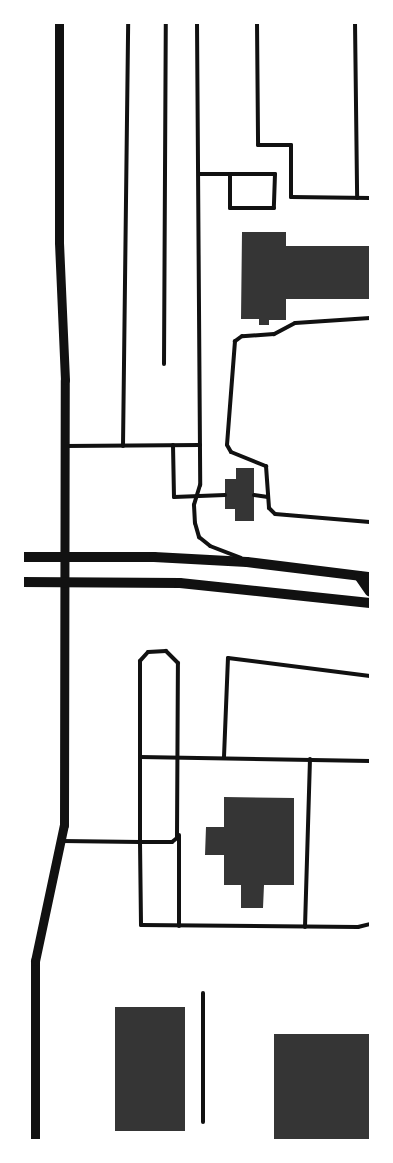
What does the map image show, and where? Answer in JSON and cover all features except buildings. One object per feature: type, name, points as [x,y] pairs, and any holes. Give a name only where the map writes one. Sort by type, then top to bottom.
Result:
[{"type":"main road","points":[[22,557],[154,557],[247,562],[370,577]]},
{"type":"main road","points":[[359,576],[370,592]]},
{"type":"main road","points":[[22,582],[180,583],[370,603]]},
{"type":"street","points":[[35,1140],[35,961],[64,825],[65,446],[59,242],[59,22]]},
{"type":"lane","points":[[123,446],[128,22]]},
{"type":"lane","points":[[164,364],[166,22]]},
{"type":"lane","points":[[197,22],[200,445],[194,523],[199,537],[210,546],[227,550],[247,562]]},
{"type":"lane","points":[[257,22],[258,144],[291,145],[291,197],[370,198]]},
{"type":"lane","points":[[355,22],[357,198]]},
{"type":"lane","points":[[199,174],[230,174],[275,174],[274,208],[230,208],[230,174]]},
{"type":"lane","points":[[370,318],[295,322],[274,334],[242,336],[235,341],[227,445],[231,452],[266,466],[269,508],[275,514],[370,522]]},
{"type":"lane","points":[[173,445],[174,497],[224,495]]},
{"type":"lane","points":[[65,446],[200,445]]},
{"type":"lane","points":[[254,496],[268,497]]},
{"type":"lane","points":[[179,926],[178,663],[166,652],[148,652],[140,661],[141,925],[179,926],[305,927],[370,924]]},
{"type":"lane","points":[[224,757],[228,658],[370,676]]},
{"type":"lane","points":[[140,757],[179,756],[370,761]]},
{"type":"lane","points":[[305,927],[310,759]]},
{"type":"lane","points":[[60,841],[172,842],[179,831]]},
{"type":"lane","points":[[203,993],[203,1122]]}]
